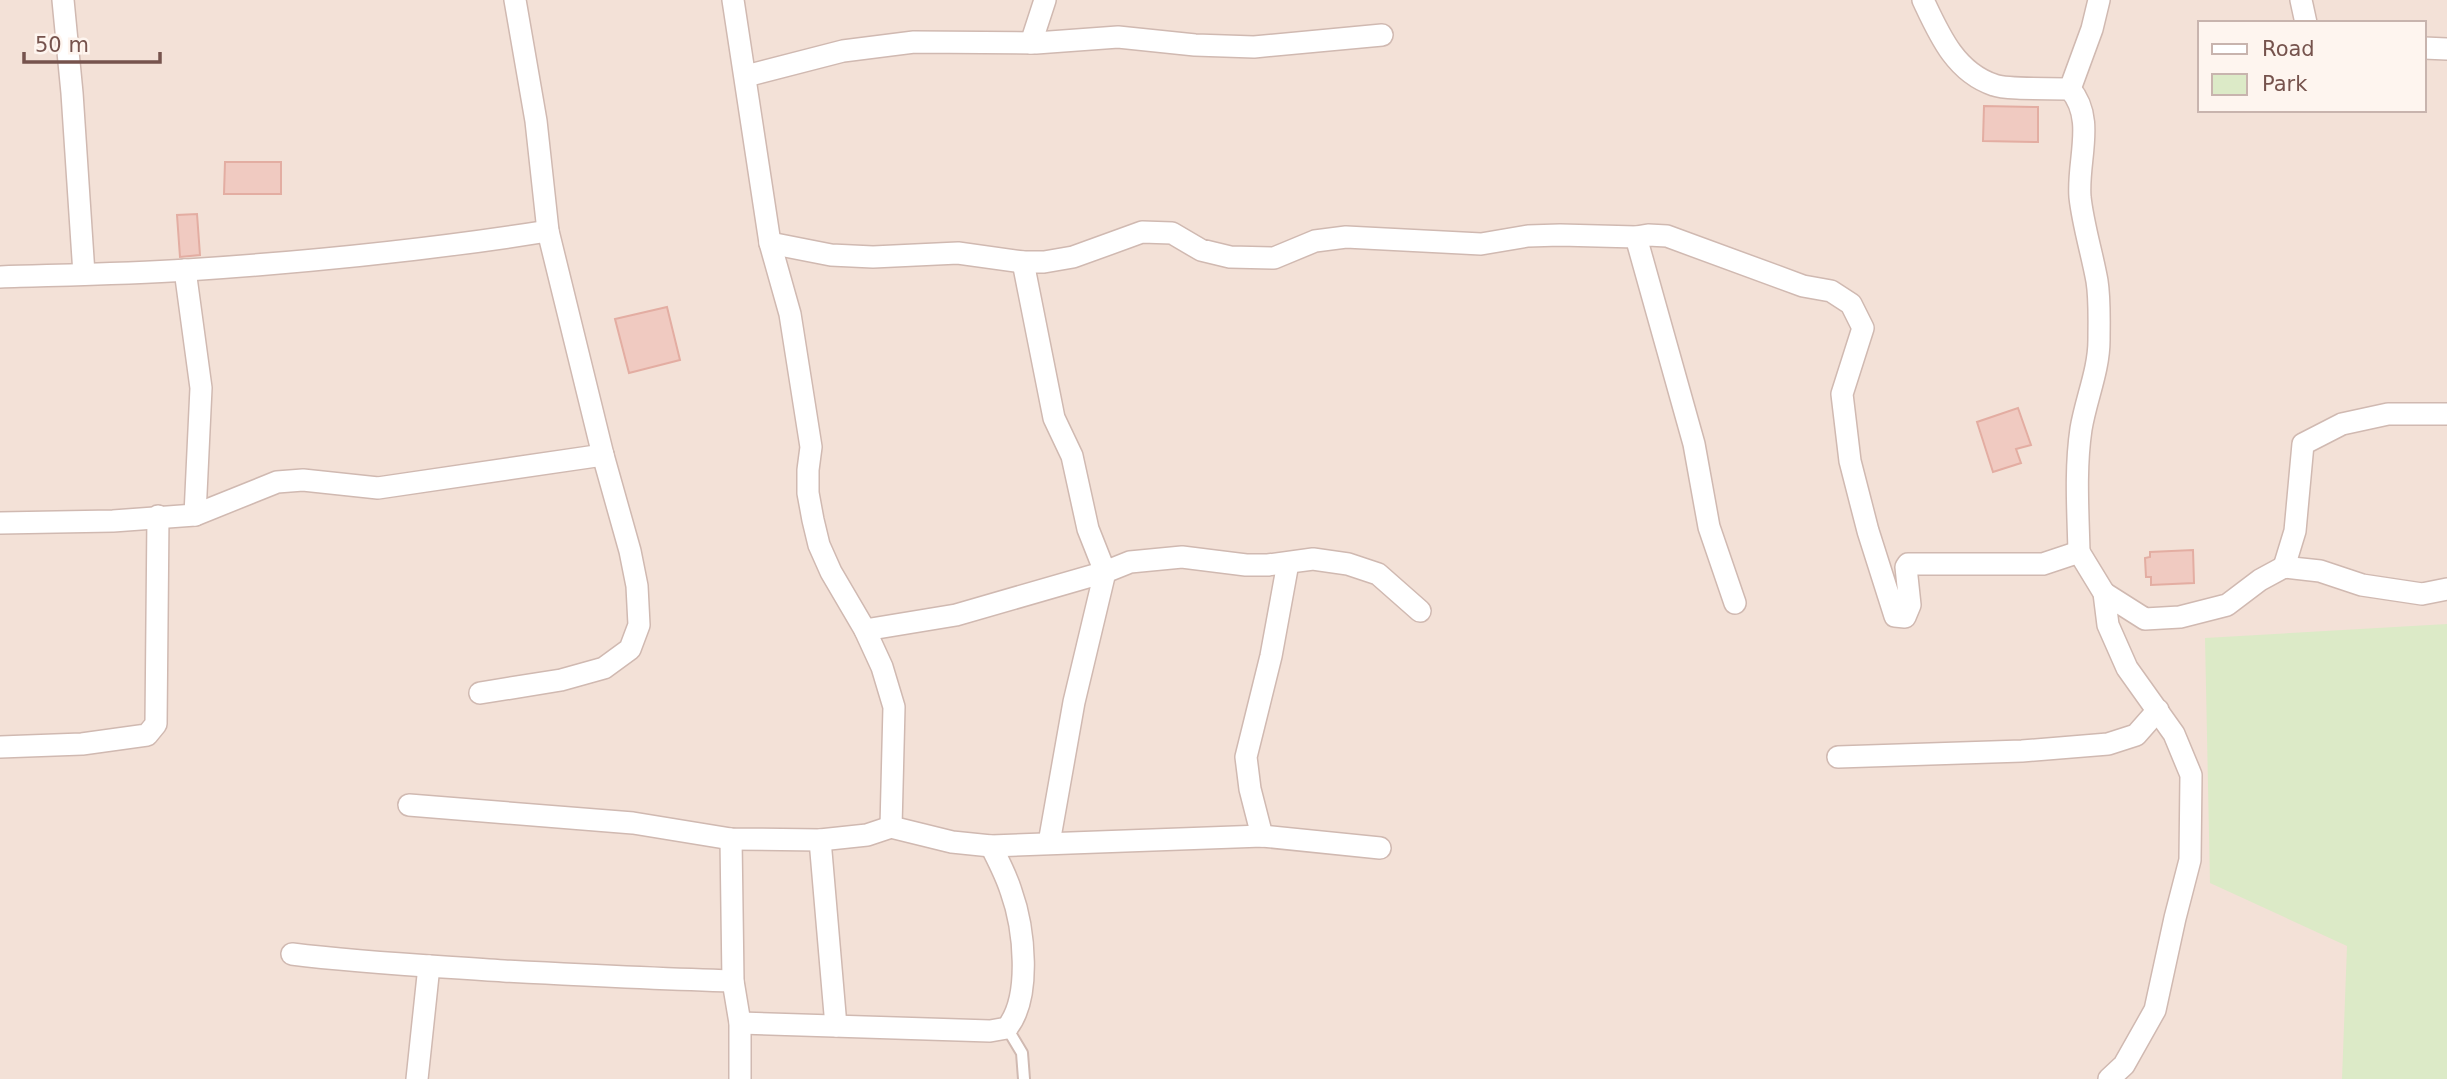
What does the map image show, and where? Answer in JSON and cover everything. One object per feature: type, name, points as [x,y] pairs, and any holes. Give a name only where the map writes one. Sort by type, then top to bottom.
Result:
[{"type":"street","points":[[63,0],[84,274]]},
{"type":"street","points":[[480,693],[561,680],[604,668],[630,649],[639,625],[637,586],[630,551],[603,455],[548,231],[536,121],[515,0]]},
{"type":"street","points":[[733,0],[770,243],[790,314],[807,420],[811,447],[807,470],[808,493],[819,545],[851,610],[865,630],[882,667],[894,707],[891,827]]},
{"type":"street","points":[[1031,43],[1045,0]]},
{"type":"street","points":[[1923,0],[1943,44],[1968,72],[1995,86],[2070,89],[2079,99],[2084,114],[2080,194],[2097,283],[2099,343],[2081,431],[2077,484],[2079,552],[2104,593],[2108,625],[2127,668],[2174,734],[2192,775],[2190,860],[2155,1010],[2124,1065],[2109,1079]]},
{"type":"street","points":[[2070,89],[2092,29],[2099,0]]},
{"type":"street","points":[[2301,0],[2306,21]]},
{"type":"street","points":[[746,76],[842,51],[914,42],[1031,43],[1118,37],[1195,45],[1254,47],[1381,34]]},
{"type":"street","points":[[2426,48],[2447,50]]},
{"type":"street","points":[[0,277],[185,270],[331,259],[548,231]]},
{"type":"street","points":[[770,243],[831,255],[873,257],[958,253],[1023,262],[1044,262],[1073,257],[1142,232],[1172,233],[1201,250],[1230,257],[1274,258],[1315,241],[1346,237],[1481,244],[1528,236],[1667,236],[1803,286],[1831,291],[1851,304],[1863,328],[1842,394],[1850,461],[1868,531],[1895,616],[1905,617],[1910,605],[1906,567],[1908,564],[2043,564],[2079,552]]},
{"type":"street","points":[[1636,237],[1694,444],[1709,527],[1735,603]]},
{"type":"street","points":[[1023,262],[1054,418],[1072,456],[1081,504],[1105,572],[1074,702],[1049,843]]},
{"type":"street","points":[[185,270],[201,388],[195,515]]},
{"type":"street","points":[[2284,567],[2295,531],[2303,444],[2342,424],[2376,416],[2447,414]]},
{"type":"street","points":[[0,523],[113,521],[195,515],[277,482],[303,480],[378,488],[603,455]]},
{"type":"street","points":[[0,747],[82,744],[147,735],[156,724],[158,516]]},
{"type":"street","points":[[865,630],[956,615],[1105,572],[1130,562],[1182,557],[1246,565],[1313,559],[1348,564],[1378,574],[1420,611]]},
{"type":"street","points":[[1262,836],[1250,789],[1246,757],[1271,656],[1288,563]]},
{"type":"street","points":[[2104,593],[2145,619],[2180,617],[2227,605],[2260,580],[2284,567],[2320,571],[2362,585],[2422,594],[2447,589]]},
{"type":"street","points":[[1838,757],[2022,751],[2108,744],[2136,735],[2158,710]]},
{"type":"street","points":[[409,805],[633,823],[731,839],[820,840],[867,835],[891,827],[952,842],[991,846],[1262,836],[1380,848]]},
{"type":"street","points":[[731,839],[733,981],[740,1023],[740,1079]]},
{"type":"street","points":[[820,840],[836,1027]]},
{"type":"street","points":[[740,1023],[990,1031],[1007,1028],[1014,1019],[1023,982],[1021,933],[1012,891],[991,846]]},
{"type":"street","points":[[292,954],[335,960],[587,976],[733,981]]},
{"type":"street","points":[[417,1079],[429,966]]},
{"type":"lane","points":[[1007,1028],[1022,1053],[1024,1079]]},
{"type":"shaded area","points":[[0,0],[2447,0],[2447,1079],[0,1079]]},
{"type":"green space","points":[[2447,624],[2447,1079],[2342,1079],[2347,946],[2210,883],[2205,638]]},
{"type":"building","points":[[1984,106],[2038,107],[2038,142],[1983,141]]},
{"type":"building","points":[[225,162],[281,162],[281,194],[224,194]]},
{"type":"building","points":[[197,214],[200,255],[180,257],[177,215]]},
{"type":"building","points":[[667,307],[680,360],[629,373],[615,319]]},
{"type":"building","points":[[2018,408],[2031,445],[2016,449],[2021,463],[1993,472],[1977,422]]},
{"type":"building","points":[[2193,550],[2194,583],[2151,585],[2151,577],[2146,577],[2145,558],[2150,557],[2150,552]]}]
